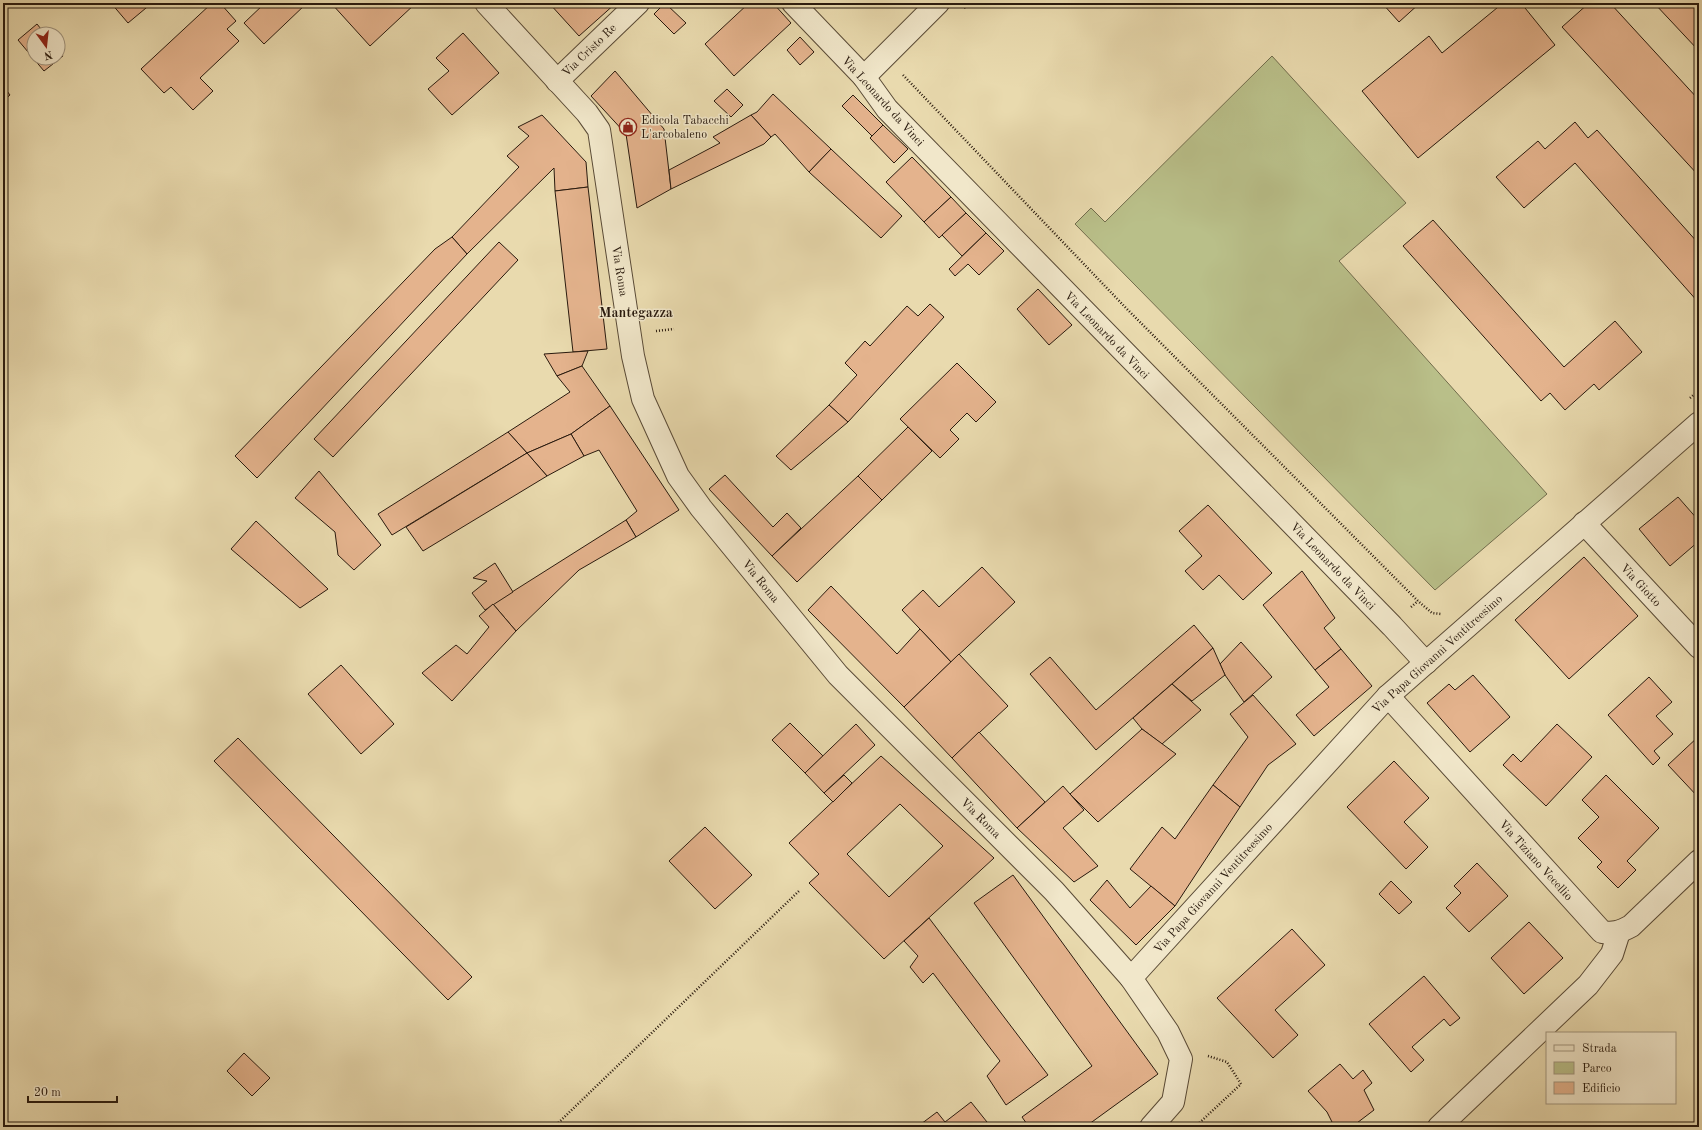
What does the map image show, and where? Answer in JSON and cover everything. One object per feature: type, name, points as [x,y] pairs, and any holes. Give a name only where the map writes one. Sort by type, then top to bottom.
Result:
[{"type":"street","name":"Via Roma","points":[[486,3],[587,113],[599,130],[633,356],[643,399],[678,476],[701,508],[838,675],[1054,891],[1131,978],[1168,1032],[1181,1059]]},
{"type":"street","name":"Via Cristo Re","points":[[557,80],[638,3]]},
{"type":"street","name":"Via Leonardo da Vinci","points":[[793,3],[864,77],[887,109],[1392,626],[1426,663]]},
{"type":"street","points":[[864,77],[938,3]]},
{"type":"street","name":"Via Papa Giovanni Ventitreesimo","points":[[1131,978],[1388,696],[1699,423]]},
{"type":"street","name":"Via Giotto","points":[[1584,523],[1699,647]]},
{"type":"street","name":"Via Tiziano Vecellio","points":[[1388,696],[1594,925],[1602,932],[1619,932]]},
{"type":"street","points":[[1439,1127],[1588,985],[1612,954],[1619,932],[1631,926],[1699,861]]},
{"type":"street","points":[[1152,1127],[1173,1102],[1181,1059]]},
{"type":"path","points":[[885,56],[1125,307],[1418,601],[1432,613],[1447,613]]},
{"type":"path","points":[[1687,400],[1699,390]]},
{"type":"path","points":[[554,1127],[800,890]]},
{"type":"path","points":[[1181,1059],[1207,1056],[1227,1062],[1241,1084],[1195,1127]]},
{"type":"green space","points":[[1272,56],[1406,203],[1339,261],[1547,494],[1435,590],[1075,224],[1091,208],[1105,222]]},
{"type":"building","points":[[111,3],[152,3],[128,23]]},
{"type":"building","points":[[212,3],[220,3],[236,21],[227,29],[239,41],[200,78],[213,91],[193,110],[171,87],[164,93],[141,69]]},
{"type":"building","points":[[265,3],[307,3],[264,44],[244,23]]},
{"type":"building","points":[[331,3],[416,3],[370,46]]},
{"type":"building","points":[[549,3],[616,3],[579,36]]},
{"type":"building","points":[[665,3],[686,23],[674,34],[654,14]]},
{"type":"building","points":[[749,3],[773,3],[791,23],[734,76],[705,44]]},
{"type":"building","points":[[1382,3],[1420,3],[1399,22]]},
{"type":"building","points":[[1503,3],[1521,3],[1555,45],[1418,158],[1362,91],[1429,36],[1442,53]]},
{"type":"building","points":[[1589,3],[1610,3],[1699,100],[1699,176],[1562,27]]},
{"type":"building","points":[[1654,3],[1699,3],[1699,51]]},
{"type":"building","points":[[26,33],[26,50],[18,40]]},
{"type":"building","points":[[463,33],[499,73],[452,115],[428,89],[449,71],[436,58]]},
{"type":"building","points":[[800,37],[814,52],[800,65],[787,50]]},
{"type":"building","points":[[40,66],[50,66],[44,71]]},
{"type":"building","points":[[615,71],[664,129],[671,189],[637,208],[626,134],[591,96]]},
{"type":"building","points":[[3,86],[10,95],[3,101]]},
{"type":"building","points":[[727,89],[743,105],[731,117],[714,101]]},
{"type":"building","points":[[773,94],[831,149],[809,172],[775,134],[771,137],[751,115],[757,112]]},
{"type":"building","points":[[853,95],[883,125],[872,136],[842,106]]},
{"type":"building","points":[[542,115],[586,162],[588,187],[555,191],[554,168],[467,254],[452,237],[519,167],[507,156],[529,136],[518,127]]},
{"type":"building","points":[[751,115],[771,137],[764,144],[671,189],[669,170],[720,143],[713,137]]},
{"type":"building","points":[[1575,122],[1588,138],[1597,130],[1699,244],[1699,303],[1575,163],[1524,208],[1496,177],[1538,141],[1545,149]]},
{"type":"building","points":[[883,125],[908,149],[894,163],[870,138]]},
{"type":"building","points":[[831,149],[902,216],[881,238],[809,172]]},
{"type":"building","points":[[912,157],[951,197],[924,222],[886,182]]},
{"type":"building","points":[[588,187],[607,349],[573,352],[555,191]]},
{"type":"building","points":[[951,197],[966,213],[939,238],[924,222]]},
{"type":"building","points":[[966,213],[986,233],[962,256],[942,235]]},
{"type":"building","points":[[1433,220],[1564,367],[1615,321],[1642,352],[1599,390],[1594,384],[1565,410],[1550,393],[1541,401],[1403,246]]},
{"type":"building","points":[[986,233],[1004,251],[979,275],[968,264],[955,276],[949,269]]},
{"type":"building","points":[[452,237],[467,254],[257,478],[235,456],[435,249]]},
{"type":"building","points":[[499,242],[518,260],[333,457],[314,439]]},
{"type":"building","points":[[1038,289],[1072,325],[1049,345],[1017,309]]},
{"type":"building","points":[[930,304],[944,317],[848,422],[829,405],[857,375],[845,363],[865,341],[870,346],[907,306],[918,316]]},
{"type":"building","points":[[588,351],[582,366],[557,376],[544,354]]},
{"type":"building","points":[[957,363],[996,402],[976,422],[967,413],[950,430],[959,439],[940,458],[900,419]]},
{"type":"building","points":[[582,366],[610,406],[571,434],[527,453],[508,432],[570,392],[557,376]]},
{"type":"building","points":[[829,405],[848,422],[791,470],[776,456]]},
{"type":"building","points":[[610,406],[679,510],[636,537],[626,520],[637,511],[599,450],[584,456],[571,434]]},
{"type":"building","points":[[908,427],[932,451],[882,500],[858,476]]},
{"type":"building","points":[[508,432],[527,453],[392,535],[378,514]]},
{"type":"building","points":[[571,434],[584,456],[547,476],[527,453]]},
{"type":"building","points":[[527,453],[547,476],[423,551],[406,527]]},
{"type":"building","points":[[319,471],[381,545],[354,570],[338,555],[335,532],[295,498]]},
{"type":"building","points":[[725,475],[773,527],[787,513],[801,528],[772,556],[709,489]]},
{"type":"building","points":[[858,476],[882,500],[797,582],[772,556]]},
{"type":"building","points":[[1678,497],[1699,521],[1699,541],[1670,566],[1639,529]]},
{"type":"building","points":[[1208,505],[1272,573],[1243,600],[1219,575],[1203,590],[1185,571],[1202,556],[1179,531]]},
{"type":"building","points":[[626,520],[636,537],[579,570],[516,631],[493,604]]},
{"type":"building","points":[[256,521],[328,589],[300,608],[231,549]]},
{"type":"building","points":[[1584,557],[1638,616],[1569,679],[1515,620]]},
{"type":"building","points":[[495,563],[513,592],[485,610],[472,593],[487,581],[473,578]]},
{"type":"building","points":[[982,567],[1015,602],[951,662],[902,610],[923,590],[939,607]]},
{"type":"building","points":[[1302,571],[1335,618],[1324,628],[1341,649],[1315,670],[1263,605]]},
{"type":"building","points":[[831,586],[897,654],[920,629],[951,662],[904,707],[808,610]]},
{"type":"building","points":[[493,604],[516,631],[452,701],[422,673],[456,645],[467,654],[489,627],[479,616]]},
{"type":"building","points":[[1194,625],[1213,648],[1096,750],[1030,674],[1050,657],[1096,710]]},
{"type":"building","points":[[1241,642],[1272,677],[1244,702],[1225,675],[1220,664]]},
{"type":"building","points":[[1213,648],[1225,675],[1192,701],[1172,684]]},
{"type":"building","points":[[1341,649],[1372,686],[1314,736],[1296,715],[1329,687],[1315,670]]},
{"type":"building","points":[[959,654],[1008,706],[952,758],[904,707]]},
{"type":"building","points":[[341,665],[394,724],[361,754],[308,694]]},
{"type":"building","points":[[1473,675],[1510,717],[1470,752],[1427,703],[1449,684],[1455,690]]},
{"type":"building","points":[[1649,677],[1672,702],[1656,716],[1673,734],[1654,751],[1660,758],[1653,765],[1608,715]]},
{"type":"building","points":[[1172,684],[1201,710],[1162,744],[1142,729],[1133,718]]},
{"type":"building","points":[[1253,695],[1296,744],[1268,765],[1240,807],[1213,785],[1248,737],[1230,714]]},
{"type":"building","points":[[790,723],[823,756],[805,773],[772,740]]},
{"type":"building","points":[[856,724],[875,745],[824,793],[805,773]]},
{"type":"building","points":[[1557,724],[1592,757],[1546,806],[1503,765],[1513,754],[1521,762]]},
{"type":"building","points":[[1142,729],[1176,754],[1098,822],[1070,794]]},
{"type":"building","points":[[979,732],[1045,802],[1017,828],[952,758]]},
{"type":"building","points":[[1699,736],[1699,798],[1668,765]]},
{"type":"building","points":[[238,738],[472,977],[448,1000],[214,761]]},
{"type":"building","points":[[881,756],[994,858],[884,959],[809,883],[819,874],[789,843]],"holes":[[[900,804],[943,846],[889,897],[847,854]]]},
{"type":"building","points":[[1394,761],[1429,798],[1404,822],[1428,847],[1406,869],[1347,807]]},
{"type":"building","points":[[844,775],[852,783],[833,802],[824,793]]},
{"type":"building","points":[[1606,775],[1659,828],[1627,861],[1636,870],[1618,888],[1597,867],[1602,862],[1578,838],[1599,817],[1582,800]]},
{"type":"building","points":[[1213,785],[1240,807],[1175,906],[1130,869],[1162,827],[1175,839]]},
{"type":"building","points":[[1063,786],[1084,810],[1063,828],[1098,866],[1074,882],[1017,828]]},
{"type":"building","points":[[705,827],[752,875],[715,909],[669,861]]},
{"type":"building","points":[[1477,863],[1508,896],[1469,932],[1446,908],[1461,893],[1454,886]]},
{"type":"building","points":[[1013,875],[1158,1074],[1085,1127],[1029,1127],[1022,1117],[1092,1066],[974,903]]},
{"type":"building","points":[[1107,880],[1130,908],[1151,886],[1175,906],[1136,945],[1090,900]]},
{"type":"building","points":[[1391,881],[1412,902],[1399,914],[1379,894]]},
{"type":"building","points":[[929,918],[1048,1075],[1006,1105],[987,1076],[1000,1061],[933,973],[923,983],[910,967],[918,956],[904,941]]},
{"type":"building","points":[[1529,922],[1563,958],[1524,994],[1491,958]]},
{"type":"building","points":[[1292,929],[1325,965],[1275,1010],[1298,1035],[1273,1058],[1217,998]]},
{"type":"building","points":[[1424,976],[1460,1018],[1450,1026],[1444,1019],[1412,1047],[1424,1060],[1411,1072],[1369,1024]]},
{"type":"building","points":[[244,1053],[270,1078],[252,1096],[227,1071]]},
{"type":"building","points":[[1340,1064],[1353,1079],[1363,1070],[1372,1083],[1364,1090],[1374,1110],[1353,1126],[1333,1124],[1327,1112],[1308,1091]]},
{"type":"building","points":[[971,1102],[991,1127],[917,1127],[937,1112],[945,1122]]},
{"type":"place","name":"Edicola Tabacchi L'arcobaleno","points":[[628,127]]},
{"type":"district","name":"Mantegazza","points":[[636,312]]}]
